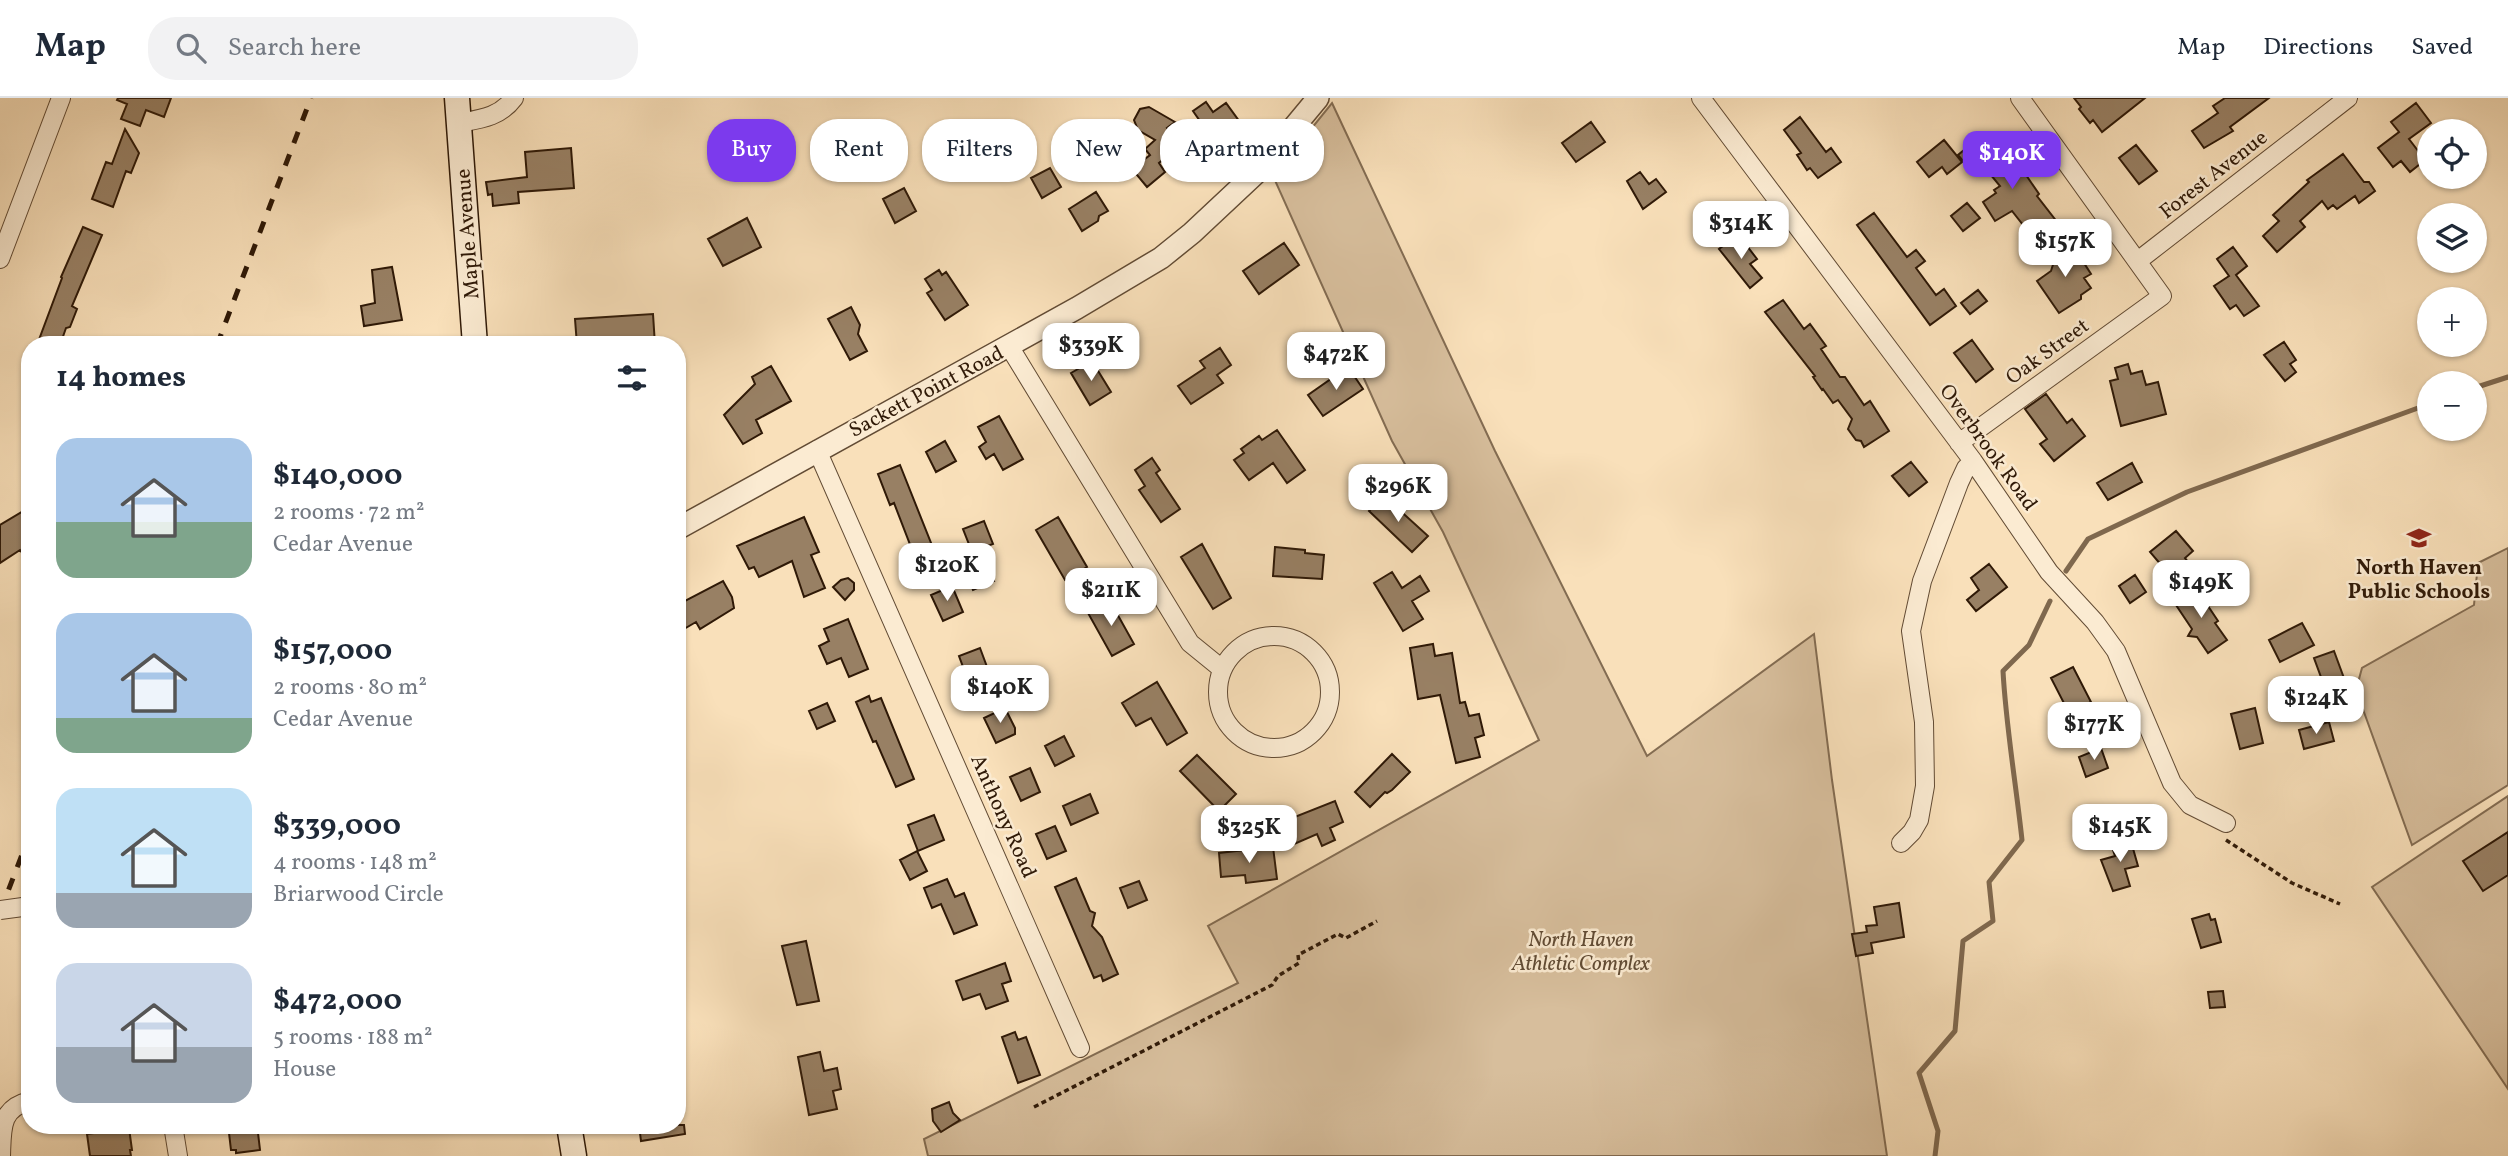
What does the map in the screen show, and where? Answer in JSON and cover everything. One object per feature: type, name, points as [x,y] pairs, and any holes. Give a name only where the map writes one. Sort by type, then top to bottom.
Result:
[{"type":"main road","name":"Maple Avenue","points":[[457,98],[474,336]]},
{"type":"main road","points":[[570,1134],[574,1156]]},
{"type":"street","points":[[0,259],[61,98]]},
{"type":"street","points":[[459,123],[490,117],[506,108],[514,98]]},
{"type":"street","name":"Sackett Point Road","points":[[686,524],[1112,289],[1161,258],[1255,174],[1318,98]]},
{"type":"street","name":"Overbrook Road","points":[[1700,98],[1973,461],[2049,572],[2095,622],[2116,652],[2172,783],[2190,804],[2226,823]]},
{"type":"street","points":[[2020,98],[2139,260]]},
{"type":"street","name":"Forest Avenue","points":[[2139,260],[2347,98]]},
{"type":"street","name":"Oak Street","points":[[1959,443],[2162,296],[2139,260]]},
{"type":"street","points":[[1009,346],[1190,643],[1222,669]]},
{"type":"street","name":"Anthony Road","points":[[817,450],[1080,1048]]},
{"type":"street","points":[[1901,843],[1919,820],[1925,786],[1924,722],[1912,631],[1916,602],[1959,483],[1966,468],[1973,461]]},
{"type":"street","points":[[1265,637],[1285,637],[1303,644],[1317,657],[1327,673],[1330,693],[1327,712],[1318,727],[1305,739],[1288,746],[1271,748],[1253,745],[1238,736],[1219,706],[1217,688],[1222,669],[1232,654],[1247,643],[1265,637]]},
{"type":"street","points":[[0,910],[21,907]]},
{"type":"street","points":[[1,1156],[7,1113],[14,1105],[21,1103]]},
{"type":"street","points":[[174,1134],[178,1156]]},
{"type":"path","points":[[2207,815],[2211,828],[2218,836],[2292,883],[2340,904]]},
{"type":"path","points":[[1034,1107],[1272,985],[1278,976],[1299,963],[1298,955],[1338,934],[1346,938],[1377,921]]},
{"type":"green space","name":"North Haven Athletic Complex","points":[[1332,103],[1495,451],[1647,756],[1814,634],[1832,780],[1887,1156],[928,1156],[924,1139],[1238,983],[1208,926],[1539,740],[1443,532],[1392,441],[1276,182],[1324,182],[1324,119],[1319,119]]},
{"type":"green space","points":[[2508,548],[2508,785],[2412,845],[2356,690],[2362,668],[2474,605],[2478,563]]},
{"type":"green space","points":[[2508,796],[2508,1089],[2372,887]]},
{"type":"building","points":[[171,98],[164,117],[146,110],[140,126],[121,119],[127,104],[117,100]]},
{"type":"building","points":[[2074,98],[2145,98],[2102,132],[2093,120],[2090,123]]},
{"type":"building","points":[[2225,98],[2269,98],[2230,127],[2233,131],[2204,148],[2192,131],[2218,113],[2213,106]]},
{"type":"building","points":[[1206,102],[1213,112],[1226,103],[1238,119],[1199,119],[1193,111]]},
{"type":"building","points":[[2416,103],[2428,119],[2417,119],[2417,133],[2409,139],[2417,150],[2417,166],[2410,172],[2401,161],[2393,167],[2378,148],[2399,132],[2391,122]]},
{"type":"building","points":[[1149,107],[1170,119],[1160,119],[1160,176],[1147,187],[1143,182],[1146,182],[1146,158],[1150,155],[1146,148],[1155,140],[1146,135],[1146,119],[1135,119],[1140,109]]},
{"type":"building","points":[[1800,117],[1826,152],[1831,148],[1841,162],[1818,178],[1810,168],[1807,170],[1797,155],[1801,153],[1784,130]]},
{"type":"building","points":[[1591,122],[1605,142],[1576,162],[1562,143]]},
{"type":"building","points":[[125,129],[139,153],[131,173],[126,171],[113,207],[92,199],[106,162],[112,164]]},
{"type":"building","points":[[1989,136],[2020,174],[2024,172],[2039,194],[2037,196],[2061,227],[2038,244],[2012,211],[1995,221],[1983,202],[1996,193],[1994,190],[2000,186],[1977,158],[1967,166],[1958,155],[1979,138],[1981,141]]},
{"type":"building","points":[[1944,140],[1962,162],[1947,174],[1942,167],[1929,177],[1917,162]]},
{"type":"building","points":[[2136,145],[2157,171],[2139,184],[2119,158]]},
{"type":"building","points":[[571,148],[574,188],[518,192],[519,203],[493,206],[492,194],[488,195],[486,182],[527,177],[525,152]]},
{"type":"building","points":[[2343,154],[2364,182],[2369,182],[2375,191],[2359,203],[2355,196],[2337,209],[2333,205],[2328,209],[2322,201],[2300,221],[2305,227],[2277,252],[2263,236],[2279,221],[2273,215],[2309,182],[2307,180]]},
{"type":"building","points":[[1050,168],[1051,182],[1058,182],[1061,187],[1042,198],[1033,182],[1037,182],[1037,175]]},
{"type":"building","points":[[1640,172],[1649,184],[1656,179],[1666,192],[1643,209],[1627,181]]},
{"type":"building","points":[[904,188],[916,211],[895,223],[883,199]]},
{"type":"building","points":[[1096,192],[1108,211],[1082,231],[1069,209]]},
{"type":"building","points":[[1967,203],[1980,218],[1963,231],[1951,216]]},
{"type":"building","points":[[1874,213],[1907,257],[1916,250],[1925,261],[1916,268],[1936,295],[1944,289],[1956,306],[1930,325],[1857,225]]},
{"type":"building","points":[[747,218],[761,247],[723,266],[708,239]]},
{"type":"building","points":[[83,227],[102,235],[72,306],[77,309],[70,327],[66,328],[63,336],[40,336],[62,278]]},
{"type":"building","points":[[2062,236],[2079,262],[2082,260],[2091,274],[2084,278],[2091,288],[2081,295],[2081,299],[2059,313],[2037,281],[2051,271]]},
{"type":"building","points":[[1735,237],[1744,249],[1747,246],[1757,259],[1750,264],[1762,278],[1750,288],[1719,249]]},
{"type":"building","points":[[1284,243],[1299,265],[1259,294],[1243,271]]},
{"type":"building","points":[[2233,247],[2247,266],[2236,275],[2259,306],[2244,316],[2236,305],[2230,309],[2214,286],[2229,276],[2217,259]]},
{"type":"building","points":[[392,267],[402,320],[364,326],[361,306],[375,303],[372,270]]},
{"type":"building","points":[[939,270],[942,275],[946,272],[968,305],[945,320],[927,293],[932,290],[925,279]]},
{"type":"building","points":[[1978,290],[1987,301],[1970,314],[1961,303]]},
{"type":"building","points":[[1783,300],[1804,329],[1810,324],[1826,346],[1821,349],[1840,377],[1845,377],[1864,405],[1870,401],[1889,431],[1864,447],[1861,441],[1856,440],[1848,429],[1852,419],[1838,400],[1833,403],[1822,390],[1813,377],[1815,376],[1765,312]]},
{"type":"building","points":[[851,307],[860,325],[858,334],[867,351],[850,360],[828,319]]},
{"type":"building","points":[[653,314],[654,336],[576,336],[575,319]]},
{"type":"building","points":[[1972,340],[1993,369],[1976,382],[1954,353]]},
{"type":"building","points":[[2284,342],[2296,360],[2290,364],[2296,372],[2285,381],[2264,355]]},
{"type":"building","points":[[1220,348],[1231,365],[1217,375],[1223,383],[1191,404],[1178,386],[1205,368],[1200,361]]},
{"type":"building","points":[[1092,361],[1111,392],[1090,405],[1071,373]]},
{"type":"building","points":[[2128,364],[2131,374],[2142,371],[2146,385],[2158,382],[2166,414],[2121,426],[2110,381],[2118,379],[2115,368]]},
{"type":"building","points":[[771,366],[791,401],[756,420],[762,433],[743,444],[724,415],[755,384],[752,377]]},
{"type":"building","points":[[1348,367],[1363,389],[1323,416],[1308,395]]},
{"type":"building","points":[[2046,394],[2067,423],[2072,419],[2085,436],[2054,461],[2040,444],[2047,439],[2025,409]]},
{"type":"building","points":[[999,416],[1023,459],[1003,470],[994,454],[986,459],[979,447],[986,442],[978,427]]},
{"type":"building","points":[[1277,430],[1305,470],[1287,483],[1273,463],[1249,480],[1234,460],[1244,453],[1241,449],[1259,436],[1262,440]]},
{"type":"building","points":[[945,441],[956,461],[936,472],[926,452]]},
{"type":"building","points":[[1152,458],[1160,470],[1156,473],[1180,509],[1161,522],[1139,490],[1145,486],[1135,470]]},
{"type":"building","points":[[1911,462],[1927,482],[1909,496],[1892,476]]},
{"type":"building","points":[[2132,463],[2142,482],[2108,500],[2097,483]]},
{"type":"building","points":[[900,465],[935,553],[916,560],[894,503],[890,505],[878,474]]},
{"type":"building","points":[[1384,496],[1428,536],[1412,552],[1369,511]]},
{"type":"building","points":[[21,512],[21,551],[0,563],[0,525]]},
{"type":"building","points":[[804,517],[819,552],[811,555],[825,588],[804,597],[792,561],[759,577],[754,567],[749,569],[737,546]]},
{"type":"building","points":[[1058,517],[1087,567],[1065,580],[1036,530]]},
{"type":"building","points":[[984,521],[993,544],[972,552],[963,529]]},
{"type":"building","points":[[2176,531],[2193,551],[2185,558],[2189,563],[2176,573],[2167,562],[2162,566],[2150,552]]},
{"type":"building","points":[[1202,544],[1231,598],[1213,609],[1181,557]]},
{"type":"building","points":[[1275,547],[1324,555],[1322,579],[1273,576]]},
{"type":"building","points":[[984,556],[994,581],[973,590],[963,564]]},
{"type":"building","points":[[1989,564],[2007,587],[1976,611],[1967,600],[1979,590],[1971,578]]},
{"type":"building","points":[[1392,572],[1402,588],[1420,576],[1429,591],[1412,601],[1423,619],[1403,631],[1374,583]]},
{"type":"building","points":[[2135,575],[2146,592],[2130,603],[2119,586]]},
{"type":"building","points":[[848,578],[854,583],[854,590],[845,600],[833,587]]},
{"type":"building","points":[[723,581],[732,597],[734,608],[700,629],[696,622],[686,628],[686,600]]},
{"type":"building","points":[[952,586],[963,612],[943,621],[931,595]]},
{"type":"building","points":[[2196,588],[2227,640],[2208,653],[2197,637],[2188,636],[2192,629],[2174,602]]},
{"type":"building","points":[[1110,601],[1134,644],[1112,656],[1088,613]]},
{"type":"building","points":[[848,619],[868,669],[849,677],[841,658],[827,664],[819,646],[829,641],[824,629]]},
{"type":"building","points":[[2302,623],[2314,645],[2280,662],[2269,640]]},
{"type":"building","points":[[1433,644],[1435,656],[1452,653],[1460,703],[1465,702],[1469,716],[1479,714],[1484,735],[1475,738],[1480,757],[1456,763],[1440,695],[1418,699],[1410,648]]},
{"type":"building","points":[[980,648],[990,675],[969,683],[959,656]]},
{"type":"building","points":[[2334,651],[2345,681],[2325,688],[2314,658]]},
{"type":"building","points":[[2073,667],[2091,702],[2069,713],[2051,678]]},
{"type":"building","points":[[1031,682],[1038,698],[1021,705],[1014,690]]},
{"type":"building","points":[[1157,682],[1187,733],[1167,745],[1151,718],[1136,726],[1122,703]]},
{"type":"building","points":[[869,696],[871,702],[881,698],[914,779],[896,787],[856,702]]},
{"type":"building","points":[[827,703],[835,721],[817,729],[809,711]]},
{"type":"building","points":[[1005,708],[1015,728],[1015,734],[996,743],[984,718]]},
{"type":"building","points":[[2255,708],[2263,743],[2240,749],[2231,714]]},
{"type":"building","points":[[2329,722],[2334,741],[2304,749],[2299,730]]},
{"type":"building","points":[[1064,736],[1074,756],[1055,766],[1045,746]]},
{"type":"building","points":[[2101,748],[2108,768],[2086,777],[2079,757]]},
{"type":"building","points":[[1392,754],[1410,772],[1370,807],[1355,792]]},
{"type":"building","points":[[1197,755],[1236,794],[1219,811],[1180,771]]},
{"type":"building","points":[[1030,768],[1040,792],[1021,801],[1010,777]]},
{"type":"building","points":[[1090,794],[1098,813],[1071,825],[1063,806]]},
{"type":"building","points":[[1335,801],[1343,822],[1330,828],[1335,840],[1322,846],[1317,834],[1292,845],[1282,822]]},
{"type":"building","points":[[934,815],[944,840],[918,851],[908,825]]},
{"type":"building","points":[[1055,826],[1066,851],[1047,859],[1036,834]]},
{"type":"building","points":[[2508,832],[2508,875],[2483,891],[2463,861]]},
{"type":"building","points":[[2130,838],[2138,866],[2125,869],[2130,886],[2113,891],[2101,860],[2115,856],[2111,844]]},
{"type":"building","points":[[1273,847],[1277,879],[1246,883],[1245,875],[1221,877],[1219,853]]},
{"type":"building","points":[[917,851],[927,871],[910,880],[900,860]]},
{"type":"building","points":[[1076,878],[1090,911],[1095,913],[1092,926],[1102,937],[1118,974],[1103,981],[1101,975],[1094,978],[1055,887]]},
{"type":"building","points":[[947,879],[955,897],[964,893],[977,925],[954,934],[941,904],[932,908],[924,888]]},
{"type":"building","points":[[1139,881],[1147,900],[1128,908],[1120,888]]},
{"type":"building","points":[[1899,903],[1904,937],[1871,943],[1873,953],[1856,956],[1852,934],[1867,932],[1866,926],[1877,925],[1874,907]]},
{"type":"building","points":[[2209,914],[2211,920],[2215,919],[2221,942],[2201,948],[2192,919]]},
{"type":"building","points":[[806,941],[819,1001],[797,1005],[782,946]]},
{"type":"building","points":[[1005,963],[1011,981],[1002,984],[1008,1001],[986,1009],[980,994],[963,1000],[956,981]]},
{"type":"building","points":[[2223,991],[2225,1007],[2210,1008],[2208,992]]},
{"type":"building","points":[[1015,1032],[1018,1040],[1026,1037],[1040,1075],[1018,1083],[1002,1037]]},
{"type":"building","points":[[820,1052],[824,1071],[837,1068],[841,1089],[833,1091],[837,1109],[809,1115],[798,1057]]},
{"type":"building","points":[[949,1102],[953,1113],[960,1120],[941,1132],[933,1121],[932,1109]]},
{"type":"building","points":[[87,1134],[130,1134],[131,1156],[90,1156]]},
{"type":"building","points":[[229,1134],[258,1134],[260,1150],[236,1153],[236,1150],[231,1150]]},
{"type":"building","points":[[640,1134],[685,1134],[641,1141]]},
{"type":"waterway","points":[[2487,384],[2508,377]]},
{"type":"waterway","points":[[2066,571],[2088,539],[2187,492],[2417,408]]},
{"type":"waterway","points":[[1935,1156],[1938,1131],[1919,1073],[1955,1031],[1963,941],[1993,921],[1989,882],[2022,840],[2003,671],[2029,645],[2050,601]]},
{"type":"railway","points":[[220,336],[311,98]]},
{"type":"railway","points":[[0,912],[21,857]]},
{"type":"place","name":"North Haven Public Schools","points":[[2419,538]]}]
